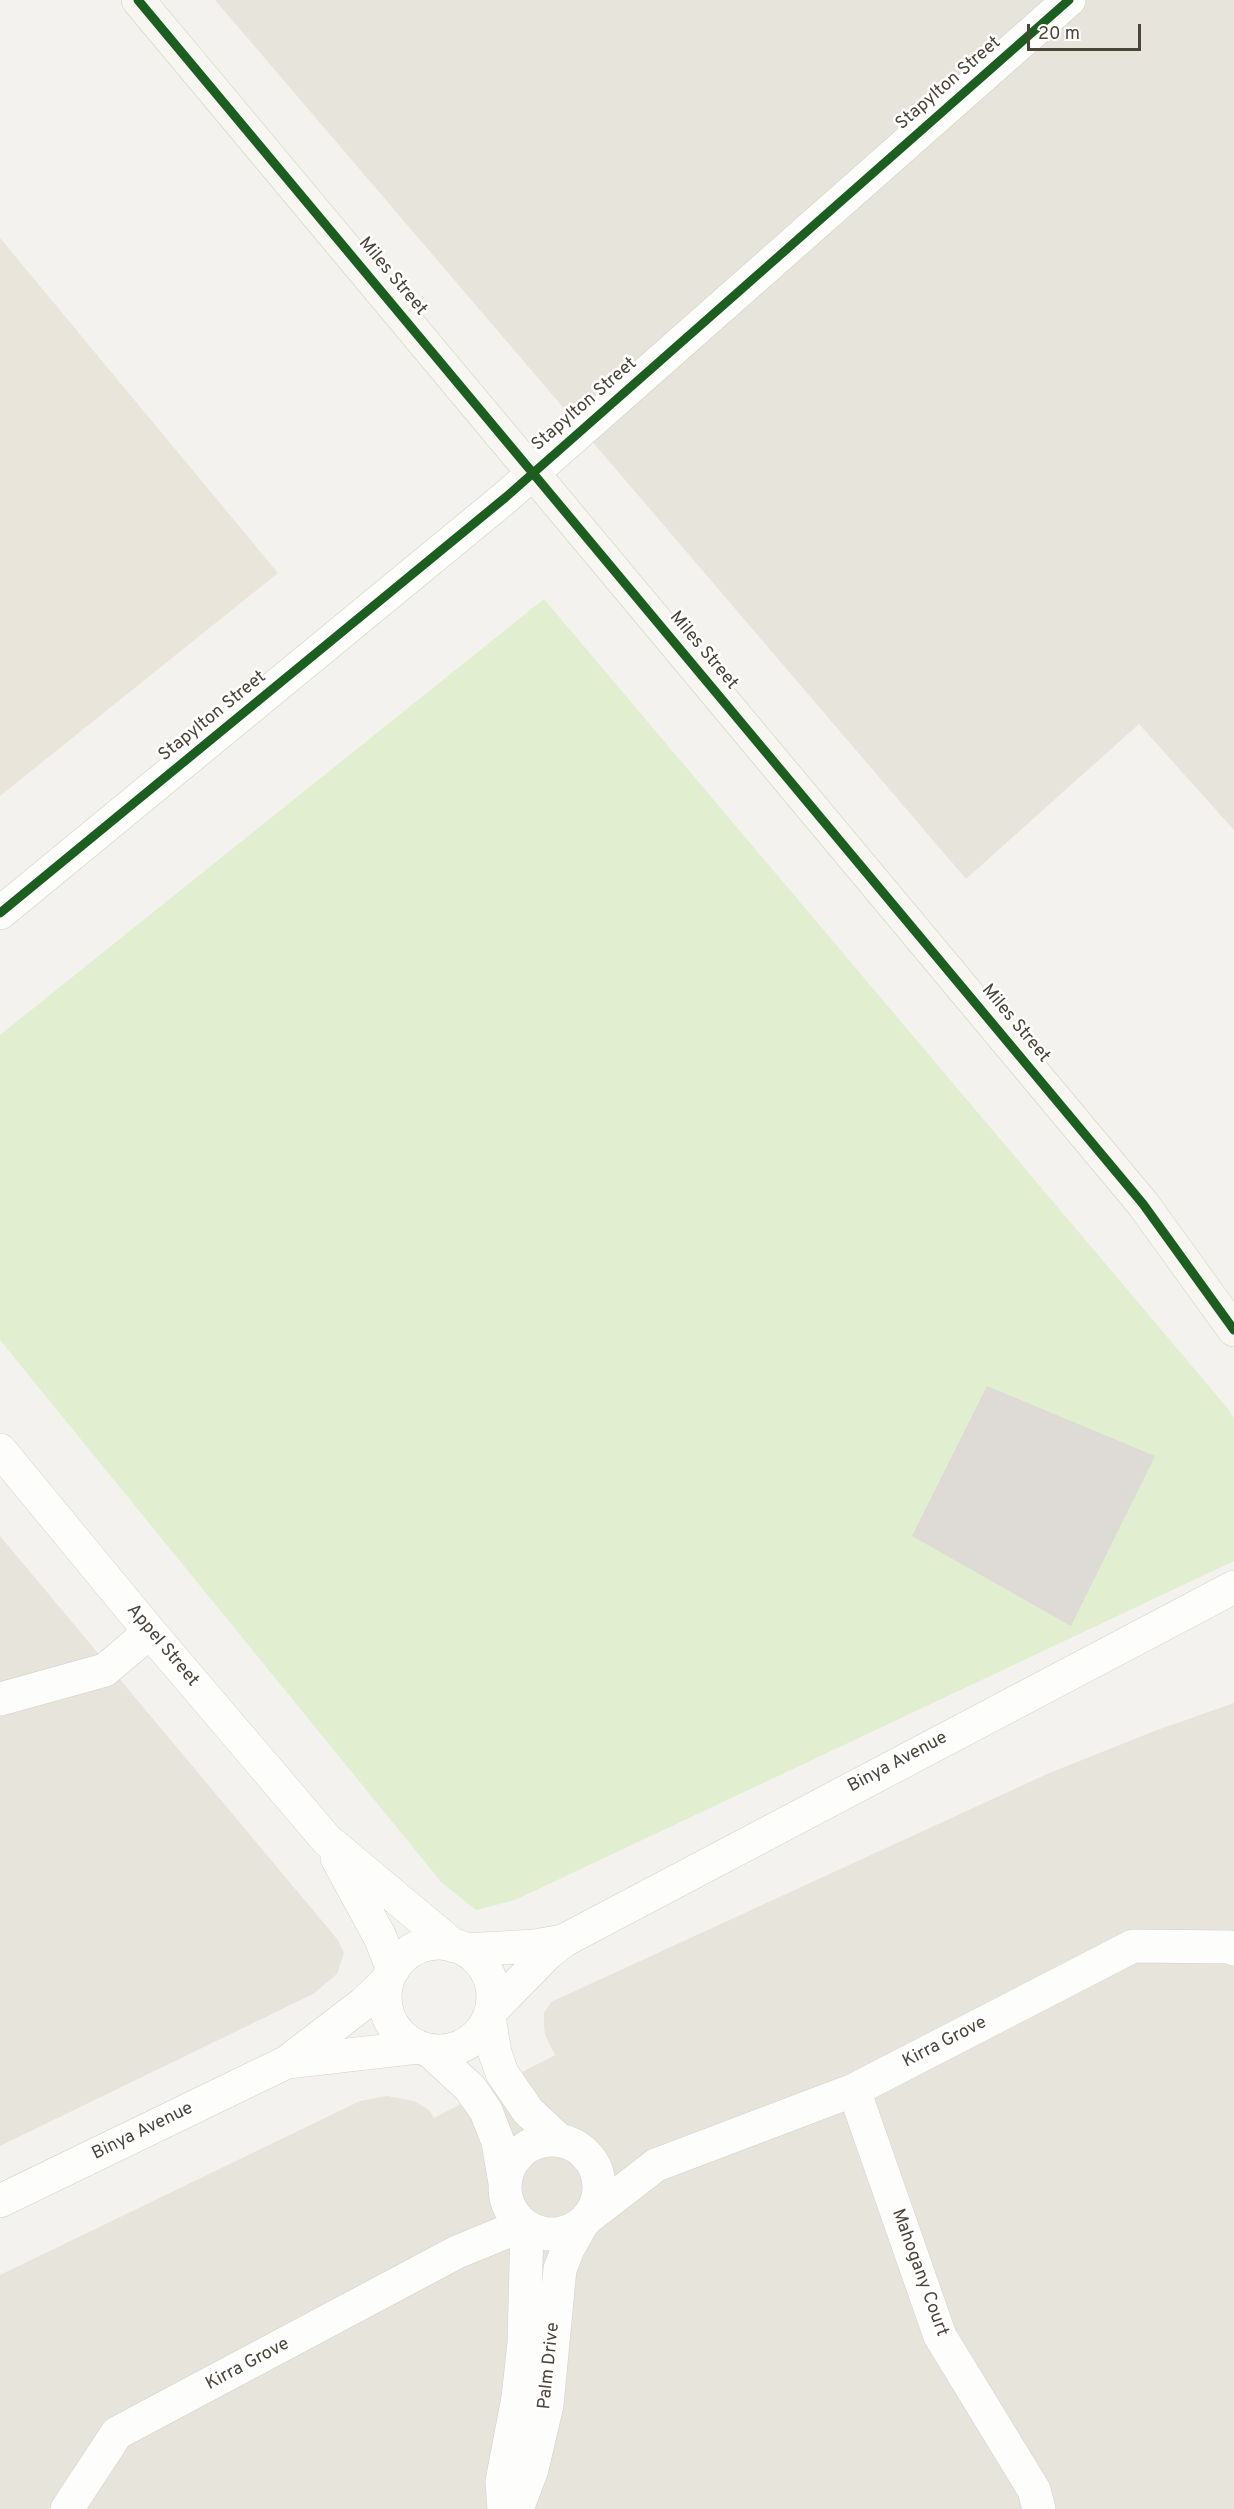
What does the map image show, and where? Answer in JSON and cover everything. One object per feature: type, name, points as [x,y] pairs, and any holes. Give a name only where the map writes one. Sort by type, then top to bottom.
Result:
[{"type":"street","name":"Miles Street","points":[[138,0],[1143,1204],[1234,1330]]},
{"type":"street","name":"Stapylton Street","points":[[0,913],[533,473],[1069,0]]},
{"type":"street","name":"Miles Street","points":[[1143,1204],[1162,1221],[1234,1299]]},
{"type":"street","name":"Appel Street","points":[[0,1450],[150,1632],[327,1840],[459,1948]]},
{"type":"street","name":"Binya Avenue","points":[[490,2014],[548,1953],[563,1941],[1234,1587]]},
{"type":"street","points":[[0,1699],[105,1670],[150,1632]]},
{"type":"street","name":"Appel Street","points":[[327,1840],[380,1937],[390,1976]]},
{"type":"street","name":"Binya Avenue","points":[[459,1948],[535,1946],[563,1941]]},
{"type":"street","points":[[423,2049],[451,2050],[462,2046],[480,2032],[490,2014],[493,2000],[488,1976],[475,1957],[459,1948],[442,1943],[419,1947],[409,1953],[390,1976],[385,2003],[392,2025],[399,2034],[423,2049],[470,2088],[486,2111],[498,2142],[505,2189],[513,2214],[525,2226],[539,2233],[550,2235],[571,2231],[586,2220],[600,2194],[600,2182],[591,2160],[537,2122],[502,2073],[495,2053],[490,2014]]},
{"type":"street","name":"Kirra Grove","points":[[586,2220],[656,2165],[854,2090],[1133,1946],[1230,1947],[1234,1949]]},
{"type":"street","name":"Binya Avenue","points":[[0,2201],[287,2062],[364,2003],[390,1976]]},
{"type":"street","name":"Binya Avenue","points":[[287,2062],[423,2049]]},
{"type":"street","name":"Mahogany Court","points":[[854,2090],[940,2336],[1034,2490],[1039,2509]]},
{"type":"street","points":[[505,2189],[511,2162],[527,2147],[538,2142],[566,2142],[618,2158],[656,2165]]},
{"type":"street","name":"Kirra Grove","points":[[457,2252],[505,2189]]},
{"type":"street","name":"Palm Drive","points":[[517,2509],[532,2469],[547,2405],[560,2269],[568,2249],[586,2220]]},
{"type":"street","name":"Kirra Grove","points":[[67,2509],[117,2433],[457,2252],[525,2226]]},
{"type":"street","name":"Palm Drive","points":[[504,2509],[502,2481],[518,2398],[524,2343],[525,2226]]},
{"type":"shaded area","points":[[215,0],[1234,0],[1234,830],[1139,724],[966,879]]},
{"type":"shaded area","points":[[0,238],[278,573],[0,796]]},
{"type":"shaded area","points":[[0,1536],[338,1940],[344,1953],[337,1974],[313,1994],[0,2146]]},
{"type":"shaded area","points":[[1234,1703],[1234,2509],[0,2509],[0,2275],[360,2101],[387,2096],[414,2101],[429,2110],[434,2118],[555,2055],[545,2035],[544,2026],[544,2013],[551,2002],[1047,1774],[1157,1730]]},
{"type":"green space","points":[[544,599],[1229,1410],[1234,1419],[1234,1561],[515,1900],[476,1910],[442,1883],[0,1340],[0,1035]]},
{"type":"building","points":[[987,1386],[1155,1456],[1071,1626],[912,1536]]},
{"type":"cycle path","points":[[138,0],[1143,1204],[1234,1330]]},
{"type":"cycle path","points":[[0,913],[506,497],[1069,0]]}]
